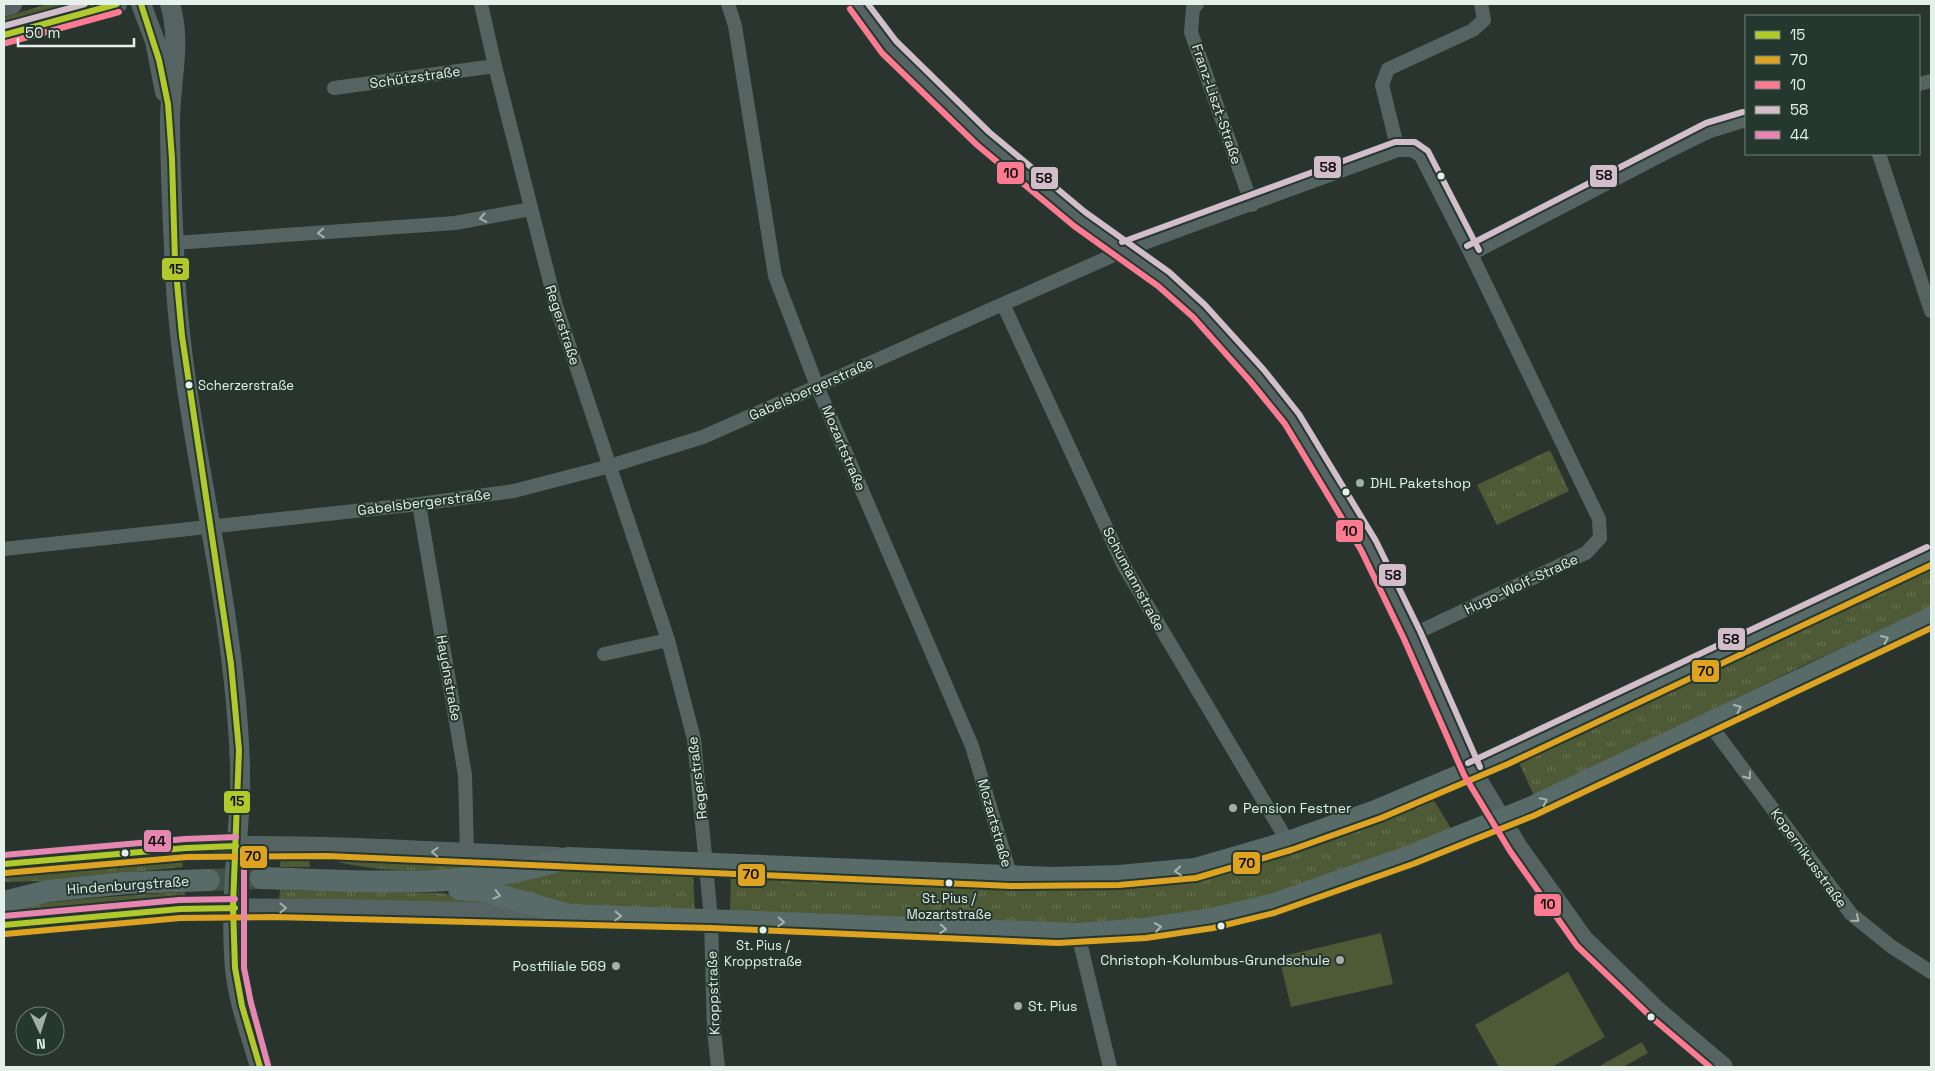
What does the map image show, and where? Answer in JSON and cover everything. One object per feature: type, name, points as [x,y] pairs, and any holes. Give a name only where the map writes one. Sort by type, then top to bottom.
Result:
[{"type":"main road","points":[[4,6],[12,4]]},
{"type":"main road","points":[[4,35],[117,4]]},
{"type":"main road","points":[[141,4],[155,41],[170,118]]},
{"type":"main road","points":[[170,4],[174,21],[175,76],[170,118],[174,243],[180,321],[234,680],[240,773],[234,945],[237,982],[260,1067]]},
{"type":"main road","points":[[857,4],[889,47],[983,139],[1080,219],[1163,278],[1199,311],[1292,418],[1369,546],[1412,635],[1472,771],[1500,820],[1584,940],[1657,1011],[1723,1067]]},
{"type":"main road","points":[[4,864],[186,848],[236,846],[467,853],[1011,877],[1119,876],[1195,869],[1288,842],[1386,806],[1472,771],[1931,555]]},
{"type":"main road","points":[[260,878],[414,883],[484,891],[570,915],[1078,934],[1146,929],[1212,919],[1271,905],[1410,856],[1500,820],[1931,618]]},
{"type":"main road","points":[[414,883],[490,877],[568,858]]},
{"type":"main road","name":"Hindenburgstraße","points":[[4,902],[48,891],[155,881],[209,880]]},
{"type":"main road","name":"Hindenburgstraße","points":[[4,888],[48,891]]},
{"type":"main road","name":"Hindenburgstraße","points":[[4,925],[180,909],[234,908],[570,915]]},
{"type":"street","name":"Regerstraße","points":[[481,4],[556,306],[668,640],[694,739],[711,919]]},
{"type":"street","name":"Mozartstraße","points":[[728,4],[735,26],[775,276],[817,386],[972,746],[1011,877]]},
{"type":"street","name":"Franz-Liszt-Straße","points":[[1197,4],[1193,8],[1191,32],[1252,205]]},
{"type":"street","points":[[1398,150],[1382,85],[1388,69],[1473,30],[1484,20],[1482,4]]},
{"type":"street","name":"Schützstraße","points":[[334,88],[495,66]]},
{"type":"street","points":[[1471,254],[1710,131],[1745,120]]},
{"type":"street","name":"Gabelsbergerstraße","points":[[4,549],[419,504],[514,491],[610,466],[703,437],[1125,250],[1398,150]]},
{"type":"street","name":"Hugo-Wolf-Straße","points":[[1398,150],[1412,150],[1421,156],[1471,254],[1599,519],[1600,538],[1586,553],[1412,635]]},
{"type":"street","points":[[1879,155],[1931,311]]},
{"type":"street","points":[[174,243],[455,223],[531,209]]},
{"type":"street","name":"Schumannstraße","points":[[1003,304],[1124,566],[1288,842]]},
{"type":"street","name":"Haydnstraße","points":[[419,504],[465,775],[467,853]]},
{"type":"street","points":[[604,654],[668,640]]},
{"type":"street","name":"Kopernikusstraße","points":[[1708,722],[1850,914],[1892,947],[1931,972]]},
{"type":"street","name":"Kroppstraße","points":[[711,919],[714,1031],[718,1067]]},
{"type":"street","points":[[1078,934],[1110,1067]]},
{"type":"green space","points":[[48,4],[78,4],[4,25],[4,17]]},
{"type":"green space","points":[[1550,450],[1569,491],[1497,525],[1477,485]]},
{"type":"green space","points":[[1931,563],[1931,607],[1800,667],[1534,796],[1517,758]]},
{"type":"green space","points":[[1433,799],[1452,830],[1285,892],[1183,915],[1060,926],[730,913],[731,869],[1181,877],[1260,862]]},
{"type":"green space","points":[[281,856],[309,856],[310,867],[280,867]]},
{"type":"green space","points":[[182,858],[183,867],[47,881],[4,882],[4,875]]},
{"type":"green space","points":[[337,858],[506,865],[422,871],[359,866],[338,862]]},
{"type":"green space","points":[[570,870],[693,873],[695,913],[581,907],[491,883]]},
{"type":"green space","points":[[280,890],[441,893],[504,903],[279,901]]},
{"type":"green space","points":[[185,892],[185,900],[4,916],[4,908],[94,898]]},
{"type":"green space","points":[[1381,933],[1393,984],[1291,1007],[1279,957]]},
{"type":"green space","points":[[1568,972],[1605,1037],[1552,1067],[1499,1067],[1475,1025]]},
{"type":"green space","points":[[1642,1042],[1648,1053],[1623,1067],[1598,1067]]},
{"type":"tunnel","points":[[209,880],[261,878]]},
{"type":"transit line","name":"58","points":[[4,26],[85,4]]},
{"type":"transit line","name":"15","points":[[4,35],[117,4]]},
{"type":"transit line","name":"15","points":[[141,4],[159,60],[168,104],[172,159],[175,261],[182,336],[231,664],[239,750],[233,906],[235,968],[242,1006],[260,1067]]},
{"type":"transit line","name":"58","points":[[868,4],[896,41],[989,132],[1085,212],[1169,272],[1205,305],[1264,370],[1299,414],[1376,541],[1420,631],[1480,767]]},
{"type":"transit line","name":"10","points":[[850,9],[882,53],[977,145],[1074,226],[1158,286],[1193,317],[1285,424],[1361,550],[1404,639],[1464,775],[1510,851],[1577,946],[1651,1017],[1710,1067]]},
{"type":"transit line","name":"10","points":[[6,43],[119,12]]},
{"type":"transit line","name":"58","points":[[1467,246],[1706,123],[1743,112]]},
{"type":"transit line","name":"58","points":[[1122,242],[1395,142],[1415,142],[1428,151],[1479,250]]},
{"type":"transit line","name":"58","points":[[1468,763],[1927,547]]},
{"type":"transit line","name":"70","points":[[5,873],[187,857],[327,856],[1011,886],[1119,885],[1196,878],[1291,850],[1381,818],[1508,764],[1931,565]]},
{"type":"transit line","name":"70","points":[[5,934],[180,918],[274,917],[711,928],[1058,943],[1146,938],[1213,928],[1274,913],[1413,864],[1533,816],[1931,628]]},
{"type":"transit line","name":"44","points":[[4,855],[185,839],[236,837]]},
{"type":"transit line","name":"15","points":[[4,864],[186,848],[236,846]]},
{"type":"transit line","name":"44","points":[[244,866],[244,968],[251,1003],[268,1065]]},
{"type":"transit line","name":"44","points":[[4,916],[179,900],[235,899]]},
{"type":"transit line","name":"15","points":[[4,925],[180,909],[235,908]]},
{"type":"place","name":"Scherzerstraße","points":[[189,385]]},
{"type":"place","name":"DHL Paketshop","points":[[1360,483]]},
{"type":"place","name":"Pension Festner","points":[[1233,808]]},
{"type":"place","name":"St. Pius / Mozartstraße","points":[[949,883]]},
{"type":"place","name":"St. Pius / Kroppstraße","points":[[763,930]]},
{"type":"place","name":"Christoph-Kolumbus-Grundschule","points":[[1340,960]]},
{"type":"place","name":"Postfiliale 569","points":[[616,966]]},
{"type":"place","name":"St. Pius","points":[[1018,1006]]}]
